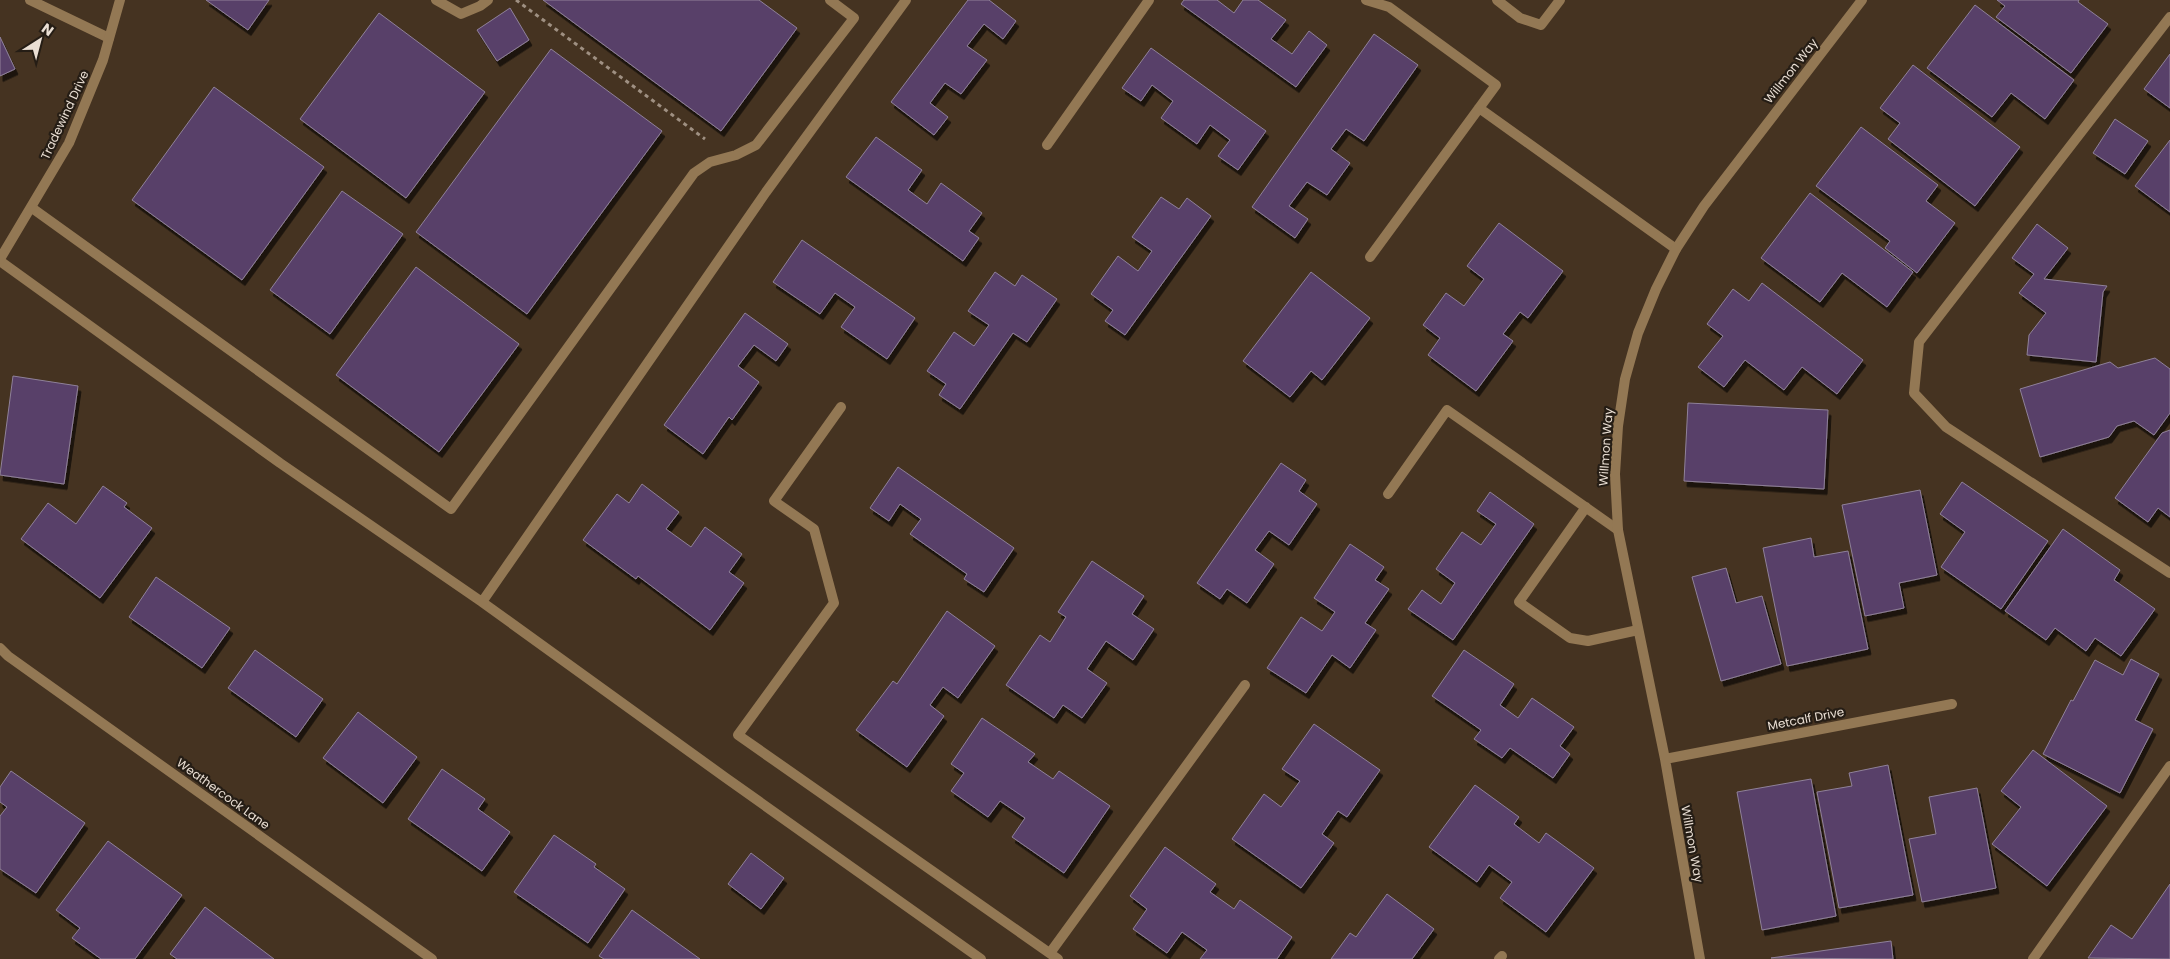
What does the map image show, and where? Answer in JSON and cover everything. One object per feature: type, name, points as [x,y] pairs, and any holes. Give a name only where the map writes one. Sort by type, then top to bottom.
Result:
[{"type":"street","points":[[30,0],[109,38]]},
{"type":"street","name":"Tradewind Drive","points":[[0,260],[69,143],[103,60],[120,0]]},
{"type":"street","points":[[436,0],[461,14],[480,6],[488,0]]},
{"type":"street","points":[[32,208],[451,509],[694,173],[710,162],[729,157],[756,145],[854,18],[830,0]]},
{"type":"street","points":[[482,602],[760,200],[906,0]]},
{"type":"street","points":[[1047,145],[1150,0]]},
{"type":"street","points":[[1366,0],[1389,7],[1496,85],[1370,257]]},
{"type":"street","points":[[1497,0],[1520,18],[1541,24],[1560,0]]},
{"type":"street","name":"Willmon Way","points":[[1700,959],[1665,759],[1618,530],[1615,474],[1618,426],[1625,379],[1638,333],[1656,289],[1676,249],[1704,206],[1862,0]]},
{"type":"street","points":[[2170,17],[1919,342],[1914,394],[1946,428],[2170,573]]},
{"type":"street","points":[[1479,108],[1676,249]]},
{"type":"street","points":[[0,260],[280,463],[482,602],[981,959]]},
{"type":"street","points":[[841,407],[774,501],[814,530],[834,602],[738,735],[1054,956],[1245,685]]},
{"type":"street","points":[[1388,494],[1447,410],[1618,530]]},
{"type":"street","points":[[1586,507],[1519,602],[1570,638],[1588,642],[1638,630]]},
{"type":"street","name":"Weathercock Lane","points":[[0,648],[8,656],[432,959]]},
{"type":"street","name":"Metcalf Drive","points":[[1665,759],[1952,704]]},
{"type":"street","points":[[2033,959],[2170,766]]},
{"type":"path","points":[[516,0],[729,157]]},
{"type":"building","points":[[206,0],[269,0],[248,30]]},
{"type":"building","points":[[543,0],[759,0],[797,28],[721,131]]},
{"type":"building","points":[[968,0],[989,0],[1016,21],[1003,39],[984,24],[967,46],[987,60],[961,94],[945,83],[930,103],[948,117],[934,135],[891,102]]},
{"type":"building","points":[[1184,0],[1217,0],[1234,13],[1243,0],[1258,0],[1286,20],[1271,39],[1292,54],[1309,31],[1327,45],[1296,87],[1181,4]]},
{"type":"building","points":[[1997,0],[2079,0],[2078,2],[2108,24],[2071,73],[1996,17],[2005,6]]},
{"type":"building","points":[[1975,5],[2074,80],[2045,119],[2011,93],[1992,117],[1927,68]]},
{"type":"building","points":[[510,8],[529,40],[497,61],[477,30]]},
{"type":"building","points":[[379,13],[485,92],[406,198],[300,119]]},
{"type":"building","points":[[1374,34],[1418,65],[1364,141],[1346,129],[1331,149],[1350,163],[1327,195],[1307,182],[1289,206],[1308,219],[1295,238],[1252,207]]},
{"type":"building","points":[[0,37],[15,69],[0,76]]},
{"type":"building","points":[[1151,48],[1266,131],[1238,170],[1218,156],[1230,140],[1210,125],[1197,144],[1161,118],[1173,101],[1152,85],[1141,101],[1122,88]]},
{"type":"building","points":[[551,49],[662,131],[527,314],[416,232]]},
{"type":"building","points":[[2170,54],[2170,108],[2144,89]]},
{"type":"building","points":[[1913,65],[2020,147],[1975,206],[1888,139],[1900,123],[1880,108]]},
{"type":"building","points":[[214,87],[324,167],[242,280],[132,200]]},
{"type":"building","points":[[2115,119],[2148,141],[2125,174],[2093,153]]},
{"type":"building","points":[[1861,127],[1938,185],[1926,201],[1955,223],[1917,273],[1885,248],[1890,241],[1816,186]]},
{"type":"building","points":[[876,137],[922,170],[908,190],[927,204],[941,183],[982,213],[969,231],[979,238],[963,261],[846,177]]},
{"type":"building","points":[[2170,140],[2170,212],[2135,186]]},
{"type":"building","points":[[342,191],[403,234],[330,334],[270,290]]},
{"type":"building","points":[[1810,193],[1913,272],[1887,307],[1842,273],[1820,302],[1761,258]]},
{"type":"building","points":[[1161,197],[1179,209],[1187,198],[1211,216],[1125,335],[1105,321],[1113,310],[1091,294],[1118,256],[1138,271],[1152,251],[1132,237]]},
{"type":"building","points":[[1499,223],[1563,271],[1528,318],[1520,312],[1503,334],[1513,341],[1476,391],[1428,355],[1440,338],[1423,325],[1446,293],[1464,306],[1484,279],[1467,266]]},
{"type":"building","points":[[2037,224],[2068,248],[2044,279],[2107,286],[2103,292],[2096,362],[2027,355],[2029,335],[2046,313],[2019,293],[2034,274],[2012,258]]},
{"type":"building","points":[[802,240],[915,318],[887,359],[841,327],[855,307],[835,293],[820,314],[773,282]]},
{"type":"building","points":[[416,267],[519,344],[439,452],[336,375]]},
{"type":"building","points":[[995,272],[1015,286],[1022,275],[1057,299],[1027,342],[1013,333],[960,409],[939,395],[946,384],[927,371],[954,332],[974,346],[989,325],[968,311]]},
{"type":"building","points":[[1311,272],[1370,318],[1322,380],[1311,371],[1290,397],[1243,361]]},
{"type":"building","points":[[1762,283],[1863,360],[1837,394],[1802,367],[1784,390],[1745,360],[1724,387],[1698,367],[1723,336],[1707,324],[1733,289],[1749,301]]},
{"type":"building","points":[[745,313],[788,344],[776,361],[754,345],[738,366],[759,382],[732,420],[729,417],[703,454],[664,425]]},
{"type":"building","points":[[2155,358],[2170,369],[2170,413],[2154,435],[2134,421],[2117,426],[2109,437],[2040,457],[2020,389],[2110,362],[2118,368]]},
{"type":"building","points":[[13,376],[78,386],[64,484],[0,475]]},
{"type":"building","points":[[1688,403],[1828,410],[1824,489],[1684,481]]},
{"type":"building","points":[[2170,430],[2170,517],[2158,508],[2148,522],[2115,498],[2162,433]]},
{"type":"building","points":[[1281,463],[1306,480],[1299,491],[1317,504],[1289,545],[1269,531],[1255,550],[1274,564],[1247,603],[1227,589],[1220,599],[1197,583]]},
{"type":"building","points":[[898,467],[1014,548],[984,592],[964,579],[967,574],[910,534],[921,519],[900,504],[889,521],[870,508]]},
{"type":"building","points":[[1962,482],[2048,541],[2001,609],[1941,567],[1965,532],[1940,514]]},
{"type":"building","points":[[642,484],[679,512],[666,529],[691,547],[705,527],[742,554],[729,572],[744,583],[710,630],[638,576],[636,579],[583,540],[617,494],[629,503]]},
{"type":"building","points":[[103,486],[127,503],[124,507],[152,528],[100,598],[21,539],[48,503],[76,524]]},
{"type":"building","points":[[1920,490],[1937,575],[1899,583],[1904,608],[1865,616],[1842,505]]},
{"type":"building","points":[[1490,492],[1534,524],[1453,640],[1408,609],[1422,590],[1441,604],[1455,583],[1436,569],[1462,532],[1481,545],[1496,524],[1477,511]]},
{"type":"building","points":[[2063,529],[2120,570],[2114,580],[2155,609],[2121,656],[2095,638],[2086,651],[2055,628],[2046,640],[2005,611]]},
{"type":"building","points":[[1811,538],[1814,557],[1848,551],[1868,649],[1787,666],[1763,548]]},
{"type":"building","points":[[1350,544],[1384,567],[1375,580],[1389,589],[1365,623],[1376,630],[1350,668],[1332,655],[1306,693],[1267,668],[1301,617],[1322,631],[1335,612],[1314,598]]},
{"type":"building","points":[[1092,561],[1144,596],[1132,614],[1154,629],[1133,660],[1106,641],[1087,669],[1107,683],[1082,718],[1063,705],[1054,718],[1006,685],[1040,635],[1050,642],[1066,617],[1058,612]]},
{"type":"building","points":[[1726,568],[1736,603],[1762,596],[1781,664],[1721,681],[1692,577]]},
{"type":"building","points":[[156,577],[230,628],[202,668],[129,617]]},
{"type":"building","points":[[947,611],[995,646],[958,698],[943,687],[930,705],[944,716],[907,767],[856,730],[893,681],[897,684]]},
{"type":"building","points":[[255,650],[323,699],[296,737],[228,688]]},
{"type":"building","points":[[1464,650],[1514,684],[1500,705],[1518,718],[1532,698],[1574,727],[1560,746],[1570,754],[1553,778],[1510,748],[1502,758],[1474,739],[1481,730],[1432,696]]},
{"type":"building","points":[[2131,659],[2159,674],[2135,720],[2153,729],[2120,793],[2043,754],[2071,700],[2073,701],[2095,660],[2123,675]]},
{"type":"building","points":[[358,712],[417,757],[383,803],[323,758]]},
{"type":"building","points":[[982,718],[1035,754],[1028,762],[1053,779],[1059,771],[1110,806],[1064,873],[1012,837],[1025,818],[1000,801],[988,817],[951,791],[964,773],[951,764]]},
{"type":"building","points":[[1314,724],[1380,770],[1347,817],[1338,811],[1322,834],[1334,843],[1301,888],[1232,839],[1264,794],[1281,807],[1300,781],[1282,769]]},
{"type":"building","points":[[2033,750],[2107,806],[2047,886],[1992,844],[2021,807],[2001,791]]},
{"type":"building","points":[[1888,765],[1913,895],[1839,908],[1817,792],[1852,786],[1849,773]]},
{"type":"building","points":[[442,769],[485,799],[478,809],[510,832],[482,871],[408,819]]},
{"type":"building","points":[[11,771],[85,823],[36,893],[0,869],[0,816],[7,807],[0,802],[0,787]]},
{"type":"building","points":[[1811,779],[1836,916],[1762,930],[1737,792]]},
{"type":"building","points":[[1475,785],[1519,817],[1514,824],[1539,843],[1546,833],[1594,868],[1546,932],[1500,898],[1512,882],[1489,865],[1477,882],[1429,847]]},
{"type":"building","points":[[1977,788],[1996,888],[1922,902],[1909,839],[1936,834],[1929,797]]},
{"type":"building","points":[[554,835],[596,864],[594,867],[625,889],[588,943],[514,892]]},
{"type":"building","points":[[108,841],[182,895],[135,959],[101,959],[72,938],[80,928],[56,910]]},
{"type":"building","points":[[1165,847],[1216,884],[1210,892],[1234,909],[1240,900],[1292,937],[1277,959],[1200,959],[1207,950],[1182,932],[1167,953],[1133,929],[1147,909],[1130,896]]},
{"type":"building","points":[[751,853],[784,878],[761,909],[728,884]]},
{"type":"building","points":[[2170,884],[2170,959],[2088,958],[2111,925],[2132,939]]},
{"type":"building","points":[[1387,894],[1434,929],[1412,959],[1331,959],[1350,933],[1356,937]]},
{"type":"building","points":[[205,907],[274,959],[177,959],[170,954]]},
{"type":"building","points":[[632,910],[700,959],[604,959],[599,956]]},
{"type":"building","points":[[1891,941],[1893,959],[1771,958]]}]
